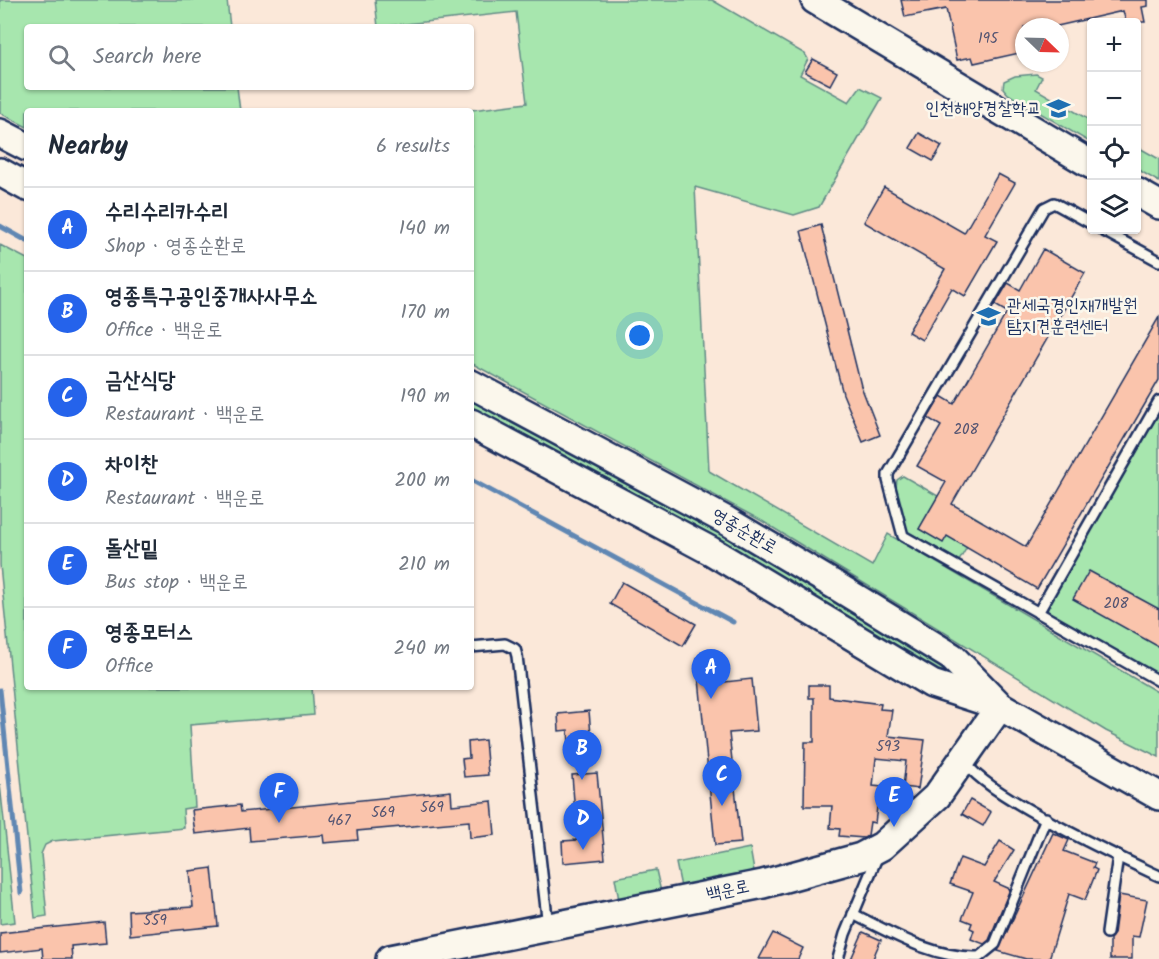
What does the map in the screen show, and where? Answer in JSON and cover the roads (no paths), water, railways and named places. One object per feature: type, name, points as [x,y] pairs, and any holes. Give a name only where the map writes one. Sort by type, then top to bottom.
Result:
[{"type":"main road","points":[[815,0],[1087,162]]},
{"type":"main road","points":[[0,133],[24,145]]},
{"type":"main road","points":[[0,172],[24,185]]},
{"type":"main road","points":[[1141,194],[1159,205]]},
{"type":"main road","name":"영종순환로","points":[[474,386],[727,521],[848,593],[952,657],[1000,706]]},
{"type":"main road","name":"영종순환로","points":[[474,425],[711,551],[932,684],[1000,706],[1159,796]]},
{"type":"main road","name":"백운로","points":[[390,959],[776,881],[861,857],[882,846],[937,796],[1000,706]]},
{"type":"lane","points":[[1087,221],[1054,203],[1044,208],[888,474],[900,533],[903,536],[1159,681]]},
{"type":"lane","points":[[1109,234],[1159,261]]},
{"type":"lane","points":[[1038,613],[1159,401]]},
{"type":"lane","points":[[474,647],[506,644],[515,649],[517,656],[548,927]]},
{"type":"lane","points":[[964,759],[978,777],[1046,818],[1159,876]]},
{"type":"lane","points":[[853,914],[917,946],[957,956],[979,957],[995,944],[1046,818]]},
{"type":"lane","points":[[838,959],[853,914],[882,846]]},
{"type":"lane","points":[[1107,933],[1118,856]]},
{"type":"waterway","points":[[0,226],[24,239]]},
{"type":"waterway","points":[[474,482],[733,622]]},
{"type":"waterway","points":[[0,690],[21,893]]},
{"type":"place","name":"인천해양경찰학교","points":[[1059,109]]},
{"type":"place","name":"관세국경인재개발원 탐지견훈련센터","points":[[989,316]]},
{"type":"place","name":"수리수리카수리","points":[[711,699]]},
{"type":"place","name":"영종특구공인중개사사무소","points":[[582,780]]},
{"type":"place","name":"금산식당","points":[[722,806]]},
{"type":"place","name":"영종모터스","points":[[279,823]]},
{"type":"place","name":"돌산밑","points":[[894,827]]},
{"type":"place","name":"차이찬","points":[[583,850]]}]
